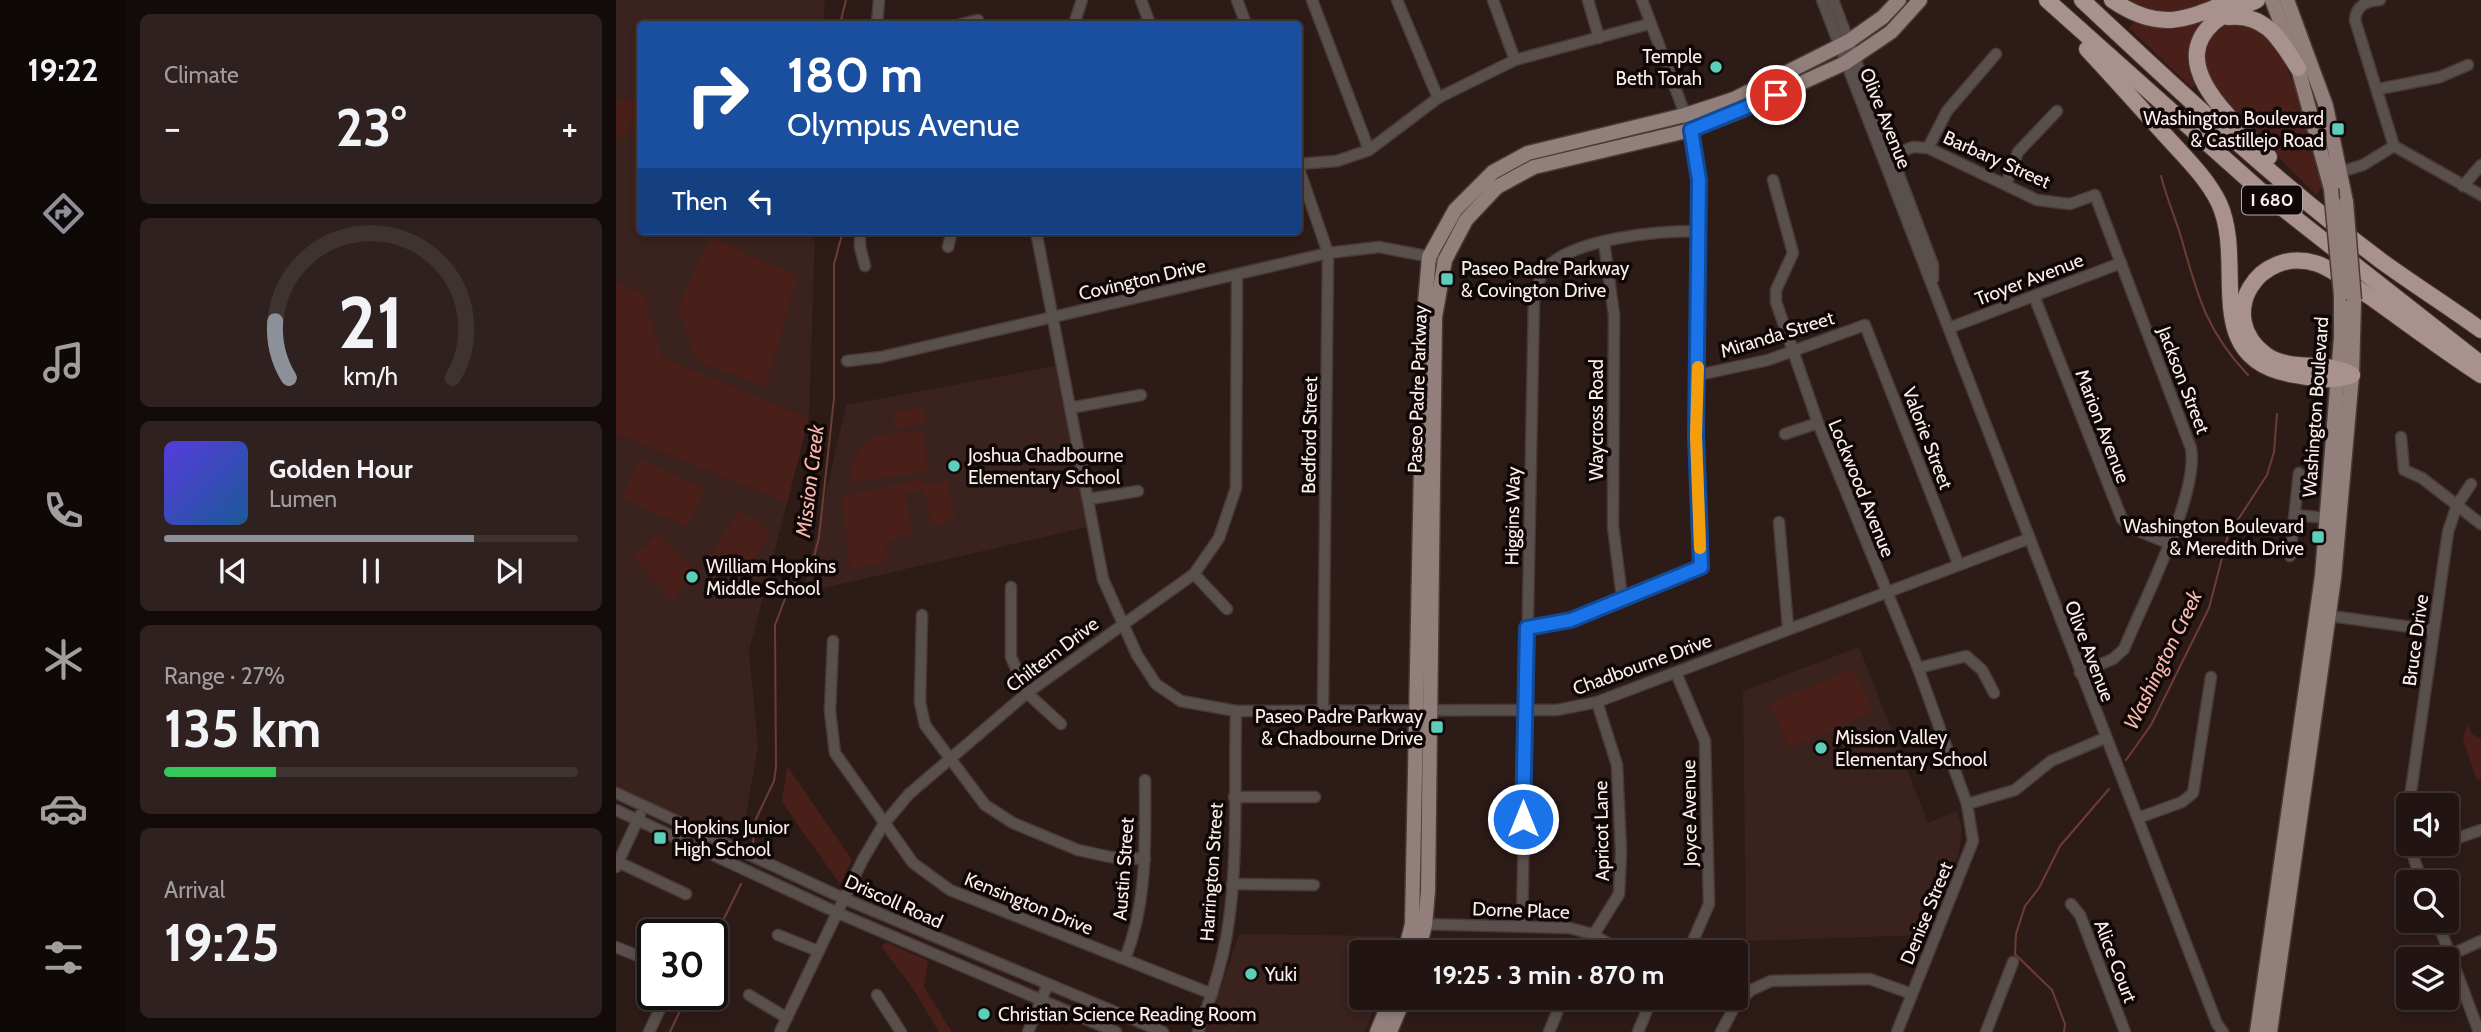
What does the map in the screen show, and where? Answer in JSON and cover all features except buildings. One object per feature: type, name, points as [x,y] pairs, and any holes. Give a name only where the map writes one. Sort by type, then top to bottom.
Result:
[{"type":"highway","name":"I 680","points":[[2047,0],[2281,208],[2481,364]]},
{"type":"highway","name":"I 680","points":[[2082,0],[2190,101],[2293,190],[2381,260],[2481,330]]},
{"type":"highway","points":[[2112,0],[2136,15],[2162,22],[2190,18],[2233,0]]},
{"type":"highway","points":[[2257,0],[2216,21],[2207,30],[2197,53],[2200,78],[2215,99],[2274,162],[2293,190]]},
{"type":"highway","points":[[2216,21],[2238,16],[2264,23],[2273,31],[2298,68]]},
{"type":"highway","points":[[2072,24],[2076,38],[2193,167],[2218,202],[2229,249],[2233,327],[2245,351],[2254,360],[2279,372],[2343,374]]},
{"type":"highway","points":[[2343,374],[2281,362],[2256,346],[2244,322],[2243,309],[2249,288],[2262,271],[2292,260],[2330,269],[2481,375]]},
{"type":"main road","name":"Paseo Padre Parkway","points":[[1425,709],[1424,315],[1429,257],[1455,210],[1493,172],[1528,153],[1685,115],[1734,99],[1844,44],[1883,17],[1899,0]]},
{"type":"main road","name":"Paseo Padre Parkway","points":[[1418,940],[1435,317],[1446,260],[1466,220],[1497,187],[1534,167],[1691,130],[1741,111],[1850,60],[1891,32],[1920,0]]},
{"type":"main road","name":"Washington Boulevard","points":[[2270,1032],[2323,615],[2347,298],[2346,202],[2333,179],[2298,68],[2272,0]]},
{"type":"main road","name":"Washington Boulevard","points":[[2287,0],[2326,106],[2347,298]]},
{"type":"main road","name":"Washington Boulevard","points":[[2257,1032],[2323,615],[2327,518],[2343,374]]},
{"type":"main road","name":"Paseo Padre Parkway","points":[[1411,940],[1419,925]]},
{"type":"main road","points":[[1377,1032],[1386,1010]]},
{"type":"main road","points":[[1390,1032],[1399,1010]]},
{"type":"street","points":[[877,21],[879,0]]},
{"type":"street","points":[[1076,18],[1082,0]]},
{"type":"street","points":[[1141,0],[1149,21]]},
{"type":"street","points":[[1237,0],[1245,21]]},
{"type":"street","points":[[1312,0],[1369,150]]},
{"type":"street","points":[[1397,0],[1438,98]]},
{"type":"street","points":[[1493,0],[1515,60]]},
{"type":"street","points":[[1588,0],[1599,38]]},
{"type":"street","points":[[1527,628],[1571,620],[1701,567],[1696,436],[1699,180],[1691,130],[1642,0]]},
{"type":"street","name":"Olive Avenue","points":[[1822,0],[1844,44],[1888,157],[1933,289],[2028,539],[2220,1029]]},
{"type":"street","name":"Olive Avenue","points":[[1833,0],[1844,44]]},
{"type":"street","points":[[2380,0],[2364,4],[2358,9],[2355,20],[2379,89],[2394,146],[2481,195]]},
{"type":"street","points":[[974,21],[978,20]]},
{"type":"street","points":[[1302,165],[1337,161],[1369,150],[1438,98],[1515,60],[1649,24]]},
{"type":"street","points":[[1928,148],[1947,111],[1996,54]]},
{"type":"street","points":[[2379,89],[2440,77],[2468,65]]},
{"type":"street","points":[[2006,184],[2018,152],[2057,111]]},
{"type":"street","points":[[2333,179],[2394,146]]},
{"type":"street","name":"Barbary Street","points":[[1888,157],[1913,148],[1928,148],[2037,200],[2070,204],[2095,195]]},
{"type":"street","points":[[2463,186],[2481,165]]},
{"type":"street","name":"Bedford Street","points":[[1302,177],[1328,253],[1323,709]]},
{"type":"street","name":"Lockwood Avenue","points":[[1773,180],[1793,253],[1776,290],[1776,302],[1818,423],[1885,593],[1918,668],[1967,804]]},
{"type":"street","name":"Jackson Street","points":[[2080,673],[2113,659],[2124,649],[2168,543],[2194,463],[2191,448],[2095,195]]},
{"type":"street","name":"Higgins Way","points":[[1522,926],[1524,711],[1534,298],[1545,268],[1567,254],[1604,242],[1655,231],[1698,232]]},
{"type":"street","points":[[860,235],[865,266]]},
{"type":"street","points":[[948,247],[951,235]]},
{"type":"street","name":"Chadbourne Drive","points":[[1037,235],[1103,579],[1137,656],[1156,684],[1181,701],[1236,711],[1557,710],[1597,702],[1788,627],[2028,539]]},
{"type":"street","name":"Waycross Road","points":[[1604,242],[1614,315],[1613,526],[1622,598]]},
{"type":"street","name":"Covington Drive","points":[[847,361],[881,358],[1328,253],[1378,247],[1446,260]]},
{"type":"street","name":"Troyer Avenue","points":[[1949,328],[2121,263]]},
{"type":"street","name":"Chiltern Drive","points":[[780,1032],[883,824],[909,794],[1027,693],[1194,573],[1219,538],[1236,488],[1237,275]]},
{"type":"street","name":"Marion Avenue","points":[[2034,296],[2122,519],[2131,528],[2168,543]]},
{"type":"street","name":"Miranda Street","points":[[1698,375],[1768,360],[1791,349],[1865,326]]},
{"type":"street","name":"Valorie Street","points":[[1865,326],[1958,563]]},
{"type":"street","points":[[1070,408],[1141,396]]},
{"type":"street","points":[[1785,434],[1818,423]]},
{"type":"street","points":[[2401,437],[2404,470],[2422,478],[2481,524]]},
{"type":"street","points":[[2290,556],[2298,473]]},
{"type":"street","name":"Bruce Drive","points":[[2411,793],[2448,532],[2457,505],[2471,484]]},
{"type":"street","points":[[1089,499],[1138,491]]},
{"type":"street","points":[[2295,515],[2327,518]]},
{"type":"street","points":[[1779,522],[1788,627]]},
{"type":"street","points":[[1194,573],[1227,608]]},
{"type":"street","points":[[1011,587],[1011,657],[1027,693],[1061,724]]},
{"type":"street","points":[[922,615],[919,702],[925,724],[949,760],[985,805],[1013,823],[1078,850],[1110,857],[1145,859]]},
{"type":"street","points":[[2323,615],[2433,630]]},
{"type":"street","name":"Kensington Drive","points":[[833,641],[830,711],[835,753],[883,824],[914,863],[950,890],[1212,994]]},
{"type":"street","points":[[1918,668],[1966,656],[1982,670],[1994,693]]},
{"type":"street","name":"Joyce Avenue","points":[[1676,673],[1705,741],[1709,904],[1693,940]]},
{"type":"street","points":[[2138,818],[2182,803],[2193,793],[2211,677]]},
{"type":"street","name":"Apricot Lane","points":[[1589,940],[1619,894],[1621,852],[1618,765],[1597,702]]},
{"type":"street","name":"Harrington Street","points":[[1198,1032],[1212,994],[1226,937],[1231,884],[1236,711]]},
{"type":"street","points":[[1967,804],[2015,790],[2051,761],[2105,738]]},
{"type":"street","name":"Austin Street","points":[[1125,959],[1138,920],[1145,859],[1145,780]]},
{"type":"street","name":"Driscoll Road","points":[[616,793],[845,899],[1163,1032]]},
{"type":"street","points":[[1234,797],[1315,797]]},
{"type":"street","name":"Denise Street","points":[[1897,1032],[1973,841],[1967,804]]},
{"type":"street","points":[[644,806],[617,864],[685,894]]},
{"type":"street","name":"Driscoll Road","points":[[616,810],[838,913],[1116,1032]]},
{"type":"street","points":[[2459,838],[2481,830]]},
{"type":"street","points":[[1231,884],[1314,885]]},
{"type":"street","name":"Alice Court","points":[[2071,904],[2080,915],[2125,1032]]},
{"type":"street","name":"Dorne Place","points":[[1419,925],[1570,928],[1602,940]]},
{"type":"street","points":[[778,935],[818,951]]},
{"type":"street","points":[[2459,951],[2481,941]]},
{"type":"street","points":[[616,947],[637,956]]},
{"type":"street","points":[[1986,1032],[2013,962]]},
{"type":"street","points":[[1721,1032],[1735,1006],[1751,990],[1770,981],[1870,979],[1912,994]]},
{"type":"street","points":[[2459,979],[2479,1032]]},
{"type":"street","points":[[1028,1032],[1048,986]]},
{"type":"street","points":[[749,995],[787,1017]]},
{"type":"street","points":[[877,995],[901,1032]]},
{"type":"street","points":[[649,1032],[659,1010]]},
{"type":"street","points":[[1549,1032],[1558,1010]]},
{"type":"street","points":[[1638,1032],[1647,1010]]},
{"type":"shaded area","points":[[616,0],[825,0],[823,21],[637,21],[637,235],[815,235],[809,418],[661,357],[644,294],[616,282]]},
{"type":"shaded area","points":[[2129,0],[2213,0],[2180,11],[2160,12],[2150,11]]},
{"type":"shaded area","points":[[2205,18],[2198,82],[2192,88],[2129,28],[2134,23],[2176,29]]},
{"type":"shaded area","points":[[2245,21],[2275,40],[2296,90],[2320,170],[2322,187],[2316,195],[2213,92],[2201,54],[2223,27]]},
{"type":"shaded area","points":[[637,99],[637,125],[631,122],[626,135],[616,139],[616,101]]},
{"type":"shaded area","points":[[711,237],[797,277],[766,387],[696,361],[678,307]]},
{"type":"shaded area","points":[[616,282],[644,294],[662,357],[809,418],[787,503],[616,434]]},
{"type":"shaded area","name":"Joshua Chadbourne Elementary School","points":[[1055,366],[1087,527],[803,593],[846,405]]},
{"type":"shaded area","points":[[922,407],[926,423],[896,429],[892,413]]},
{"type":"shaded area","points":[[922,430],[929,472],[849,482],[857,453],[863,444],[881,435]]},
{"type":"shaded area","name":"William Hopkins Middle School","points":[[616,434],[787,503],[749,651],[758,747],[741,842],[720,832],[709,837],[616,791]]},
{"type":"shaded area","points":[[639,459],[705,488],[687,527],[622,498]]},
{"type":"shaded area","points":[[921,479],[923,485],[948,480],[955,520],[931,525],[924,490],[905,493],[913,534],[885,542],[890,561],[850,570],[842,496]]},
{"type":"shaded area","points":[[739,510],[772,532],[740,580],[708,558]]},
{"type":"shaded area","points":[[658,533],[698,574],[672,599],[632,558]]},
{"type":"shaded area","name":"Mission Valley Elementary School","points":[[1859,647],[1928,823],[1957,811],[1962,829],[1959,853],[1925,935],[1746,940],[1743,691]]},
{"type":"shaded area","points":[[1854,668],[1873,712],[1789,748],[1770,704]]},
{"type":"shaded area","points":[[2467,724],[2472,734],[2481,739],[2481,778],[2477,780],[2463,740]]},
{"type":"shaded area","points":[[787,766],[852,860],[840,884],[782,802]]},
{"type":"shaded area","points":[[1239,934],[1396,936],[1396,940],[1349,940],[1349,1010],[1373,1010],[1365,1032],[1206,1032]]},
{"type":"shaded area","points":[[886,942],[928,961],[924,987],[952,1032],[939,1032],[914,990],[881,946]]},
{"type":"waterway","name":"Mission Creek","points":[[841,21],[846,0]]},
{"type":"waterway","name":"Washington Creek","points":[[2161,176],[2206,314],[2234,360],[2248,375]]},
{"type":"waterway","name":"Mission Creek","points":[[753,845],[755,821],[774,781],[776,767],[775,625],[788,591],[814,557],[819,537],[834,398],[834,264],[842,235]]},
{"type":"waterway","name":"Washington Creek","points":[[2126,760],[2151,725],[2209,608],[2228,535],[2267,475],[2274,452],[2277,414]]},
{"type":"waterway","name":"Washington Creek","points":[[2064,1032],[2065,1024],[2052,990],[2015,954],[2016,934],[2025,906],[2039,888],[2060,846],[2109,789]]},
{"type":"waterway","name":"Mission Creek","points":[[724,919],[741,884]]},
{"type":"waterway","name":"Mission Creek","points":[[670,1032],[680,1010]]},
{"type":"slow traffic","points":[[1698,367],[1696,436],[1700,548]]},
{"type":"place","name":"Temple Beth Torah","points":[[1716,67]]},
{"type":"place","name":"Washington Boulevard & Castillejo Road","points":[[2338,129]]},
{"type":"place","name":"Paseo Padre Parkway & Covington Drive","points":[[1447,279]]},
{"type":"place","name":"Joshua Chadbourne Elementary School","points":[[954,466]]},
{"type":"place","name":"Washington Boulevard & Meredith Drive","points":[[2318,537]]},
{"type":"place","name":"William Hopkins Middle School","points":[[692,577]]},
{"type":"place","name":"Paseo Padre Parkway & Chadbourne Drive","points":[[1437,727]]},
{"type":"place","name":"Mission Valley Elementary School","points":[[1821,748]]},
{"type":"place","name":"Hopkins Junior High School","points":[[660,838]]},
{"type":"place","name":"Yuki","points":[[1251,974]]},
{"type":"place","name":"Christian Science Reading Room","points":[[984,1014]]},
{"type":"route","points":[[1523,819],[1527,628],[1571,620],[1701,567],[1696,436],[1699,180],[1691,130],[1776,95]]}]
